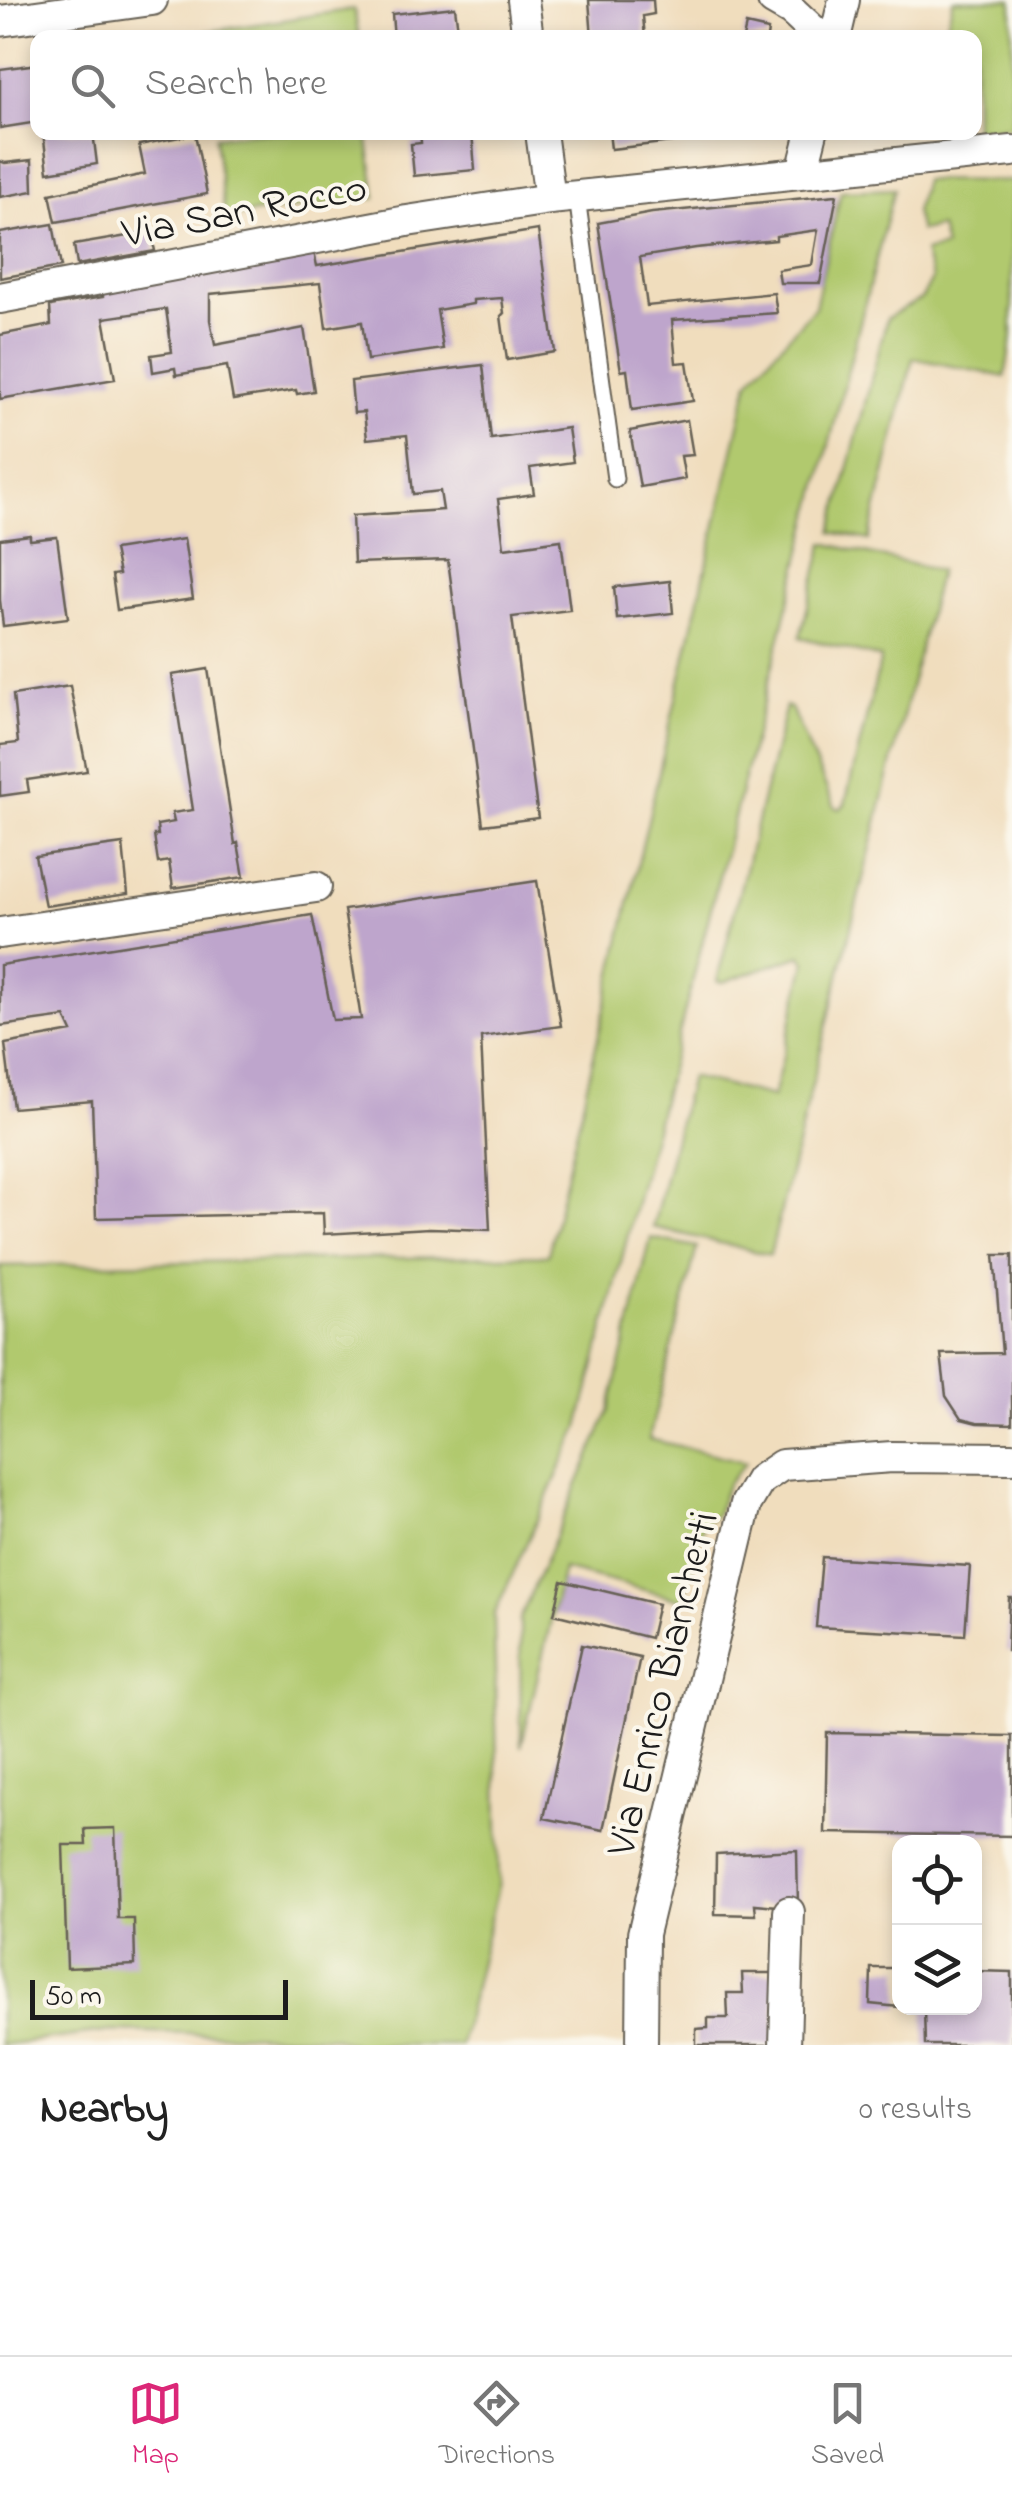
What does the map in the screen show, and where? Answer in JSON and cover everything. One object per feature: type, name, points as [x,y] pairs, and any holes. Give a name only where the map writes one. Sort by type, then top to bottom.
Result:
[{"type":"street","points":[[522,0],[527,30]]},
{"type":"street","points":[[774,0],[812,30]]},
{"type":"street","points":[[837,30],[844,0]]},
{"type":"street","points":[[0,21],[139,1]]},
{"type":"street","points":[[543,140],[563,198]]},
{"type":"street","points":[[802,172],[810,140]]},
{"type":"street","name":"Via San Rocco","points":[[0,298],[407,221],[563,198],[1012,151]]},
{"type":"street","points":[[0,933],[316,887]]},
{"type":"street","name":"Via Enrico Bianchetti","points":[[642,2045],[643,1934],[746,1504],[760,1480],[782,1465],[816,1461],[1012,1458]]},
{"type":"street","points":[[785,2045],[789,1912]]},
{"type":"lane","points":[[563,198],[615,480]]},
{"type":"green space","points":[[953,0],[1012,0],[1012,127],[982,129],[982,30],[946,30]]},
{"type":"green space","points":[[354,9],[358,30],[218,30]]},
{"type":"green space","points":[[215,140],[368,140],[376,198],[225,217]]},
{"type":"green space","points":[[924,180],[1012,181],[1012,336],[1005,377],[913,358],[869,540],[832,532],[887,318],[922,298],[932,279],[924,252],[945,247],[940,227],[920,231],[915,212]]},
{"type":"green space","points":[[894,189],[579,1427],[494,1615],[499,1882],[460,2045],[354,2045],[334,2037],[112,2031],[0,2045],[0,1266],[548,1255],[749,381],[815,307],[841,191]]},
{"type":"green space","points":[[824,543],[939,571],[770,1255],[653,1227],[690,1077],[773,1097],[806,962],[801,955],[717,981],[786,706],[791,708],[835,807],[840,809],[845,804],[881,658],[800,637]]},
{"type":"green space","points":[[651,1238],[697,1247],[649,1439],[746,1462],[727,1485],[716,1515],[704,1523],[683,1600],[563,1569],[521,1747],[520,1619],[609,1411]]},
{"type":"building","points":[[589,0],[653,0],[654,14],[643,16],[644,30],[591,30]]},
{"type":"building","points":[[455,7],[458,30],[393,30],[392,14]]},
{"type":"building","points":[[30,65],[30,123],[0,128],[0,69]]},
{"type":"building","points":[[44,140],[94,140],[97,164],[48,172]]},
{"type":"building","points":[[196,140],[207,194],[56,222],[50,194],[145,174],[139,145]]},
{"type":"building","points":[[421,140],[473,140],[475,170],[414,176],[411,144]]},
{"type":"building","points":[[610,140],[672,140],[672,142],[611,149]]},
{"type":"building","points":[[32,160],[33,191],[0,197],[0,161]]},
{"type":"building","points":[[837,195],[820,283],[780,283],[778,270],[812,265],[818,230],[776,236],[776,240],[640,257],[647,306],[774,293],[777,313],[672,320],[676,363],[687,362],[693,401],[632,410],[627,370],[621,371],[598,223],[652,213]]},
{"type":"building","points":[[53,224],[61,267],[0,278],[0,233]]},
{"type":"building","points":[[538,230],[555,352],[507,360],[502,298],[473,300],[473,304],[437,310],[443,349],[367,360],[362,322],[326,328],[320,283],[210,294],[215,345],[304,328],[314,391],[233,400],[227,366],[176,375],[175,368],[153,372],[151,355],[172,352],[166,309],[104,318],[115,379],[0,399],[0,335],[51,325],[50,306],[103,297],[103,289],[314,252],[317,266]]},
{"type":"building","points":[[151,232],[155,251],[77,265],[74,245]]},
{"type":"building","points":[[483,365],[491,439],[568,428],[573,462],[530,468],[534,494],[498,499],[504,548],[561,540],[570,610],[512,617],[538,818],[483,825],[448,560],[354,563],[352,516],[443,510],[440,491],[413,494],[407,435],[367,439],[364,412],[354,413],[351,381]]},
{"type":"building","points":[[687,420],[693,455],[681,456],[685,479],[640,487],[630,431]]},
{"type":"building","points":[[30,535],[30,540],[57,537],[68,618],[3,626],[0,539]]},
{"type":"building","points":[[184,539],[193,599],[117,610],[112,575],[119,574],[114,550]]},
{"type":"building","points":[[670,581],[673,613],[617,619],[614,587]]},
{"type":"building","points":[[208,669],[235,844],[238,843],[244,877],[173,888],[169,861],[158,863],[154,835],[158,835],[157,825],[174,822],[172,813],[193,810],[172,675]]},
{"type":"building","points":[[70,686],[87,771],[27,780],[29,792],[0,796],[0,745],[18,743],[13,695]]},
{"type":"building","points":[[123,844],[128,894],[45,906],[35,856]]},
{"type":"building","points":[[537,881],[561,1026],[481,1037],[490,1230],[430,1228],[324,1234],[323,1213],[96,1218],[92,1101],[13,1108],[5,1044],[72,1032],[65,1017],[0,1026],[0,965],[312,915],[333,1020],[361,1019],[344,910]]},
{"type":"building","points":[[994,1255],[1012,1255],[1012,1424],[961,1419],[946,1396],[941,1354],[1002,1353]]},
{"type":"building","points":[[822,1557],[970,1566],[965,1635],[816,1627]]},
{"type":"building","points":[[562,1581],[658,1604],[650,1638],[554,1614]]},
{"type":"building","points":[[1012,1598],[1012,1651],[1007,1651]]},
{"type":"building","points":[[582,1645],[640,1657],[603,1830],[544,1818]]},
{"type":"building","points":[[827,1733],[1012,1736],[1012,1836],[825,1833]]},
{"type":"building","points":[[115,1828],[118,1919],[134,1919],[135,1965],[67,1968],[63,1845],[86,1845],[85,1829]]},
{"type":"building","points":[[797,1850],[798,1908],[755,1904],[756,1915],[715,1914],[716,1854]]},
{"type":"building","points":[[871,1968],[892,1968],[892,2006],[870,2004]]},
{"type":"building","points":[[982,1971],[1012,1972],[1012,2045],[925,2045],[924,2015],[982,2015]]},
{"type":"building","points":[[742,1973],[774,1973],[775,2045],[696,2045],[696,2029],[708,2028],[708,2018],[728,2018],[727,1993],[743,1993]]}]
